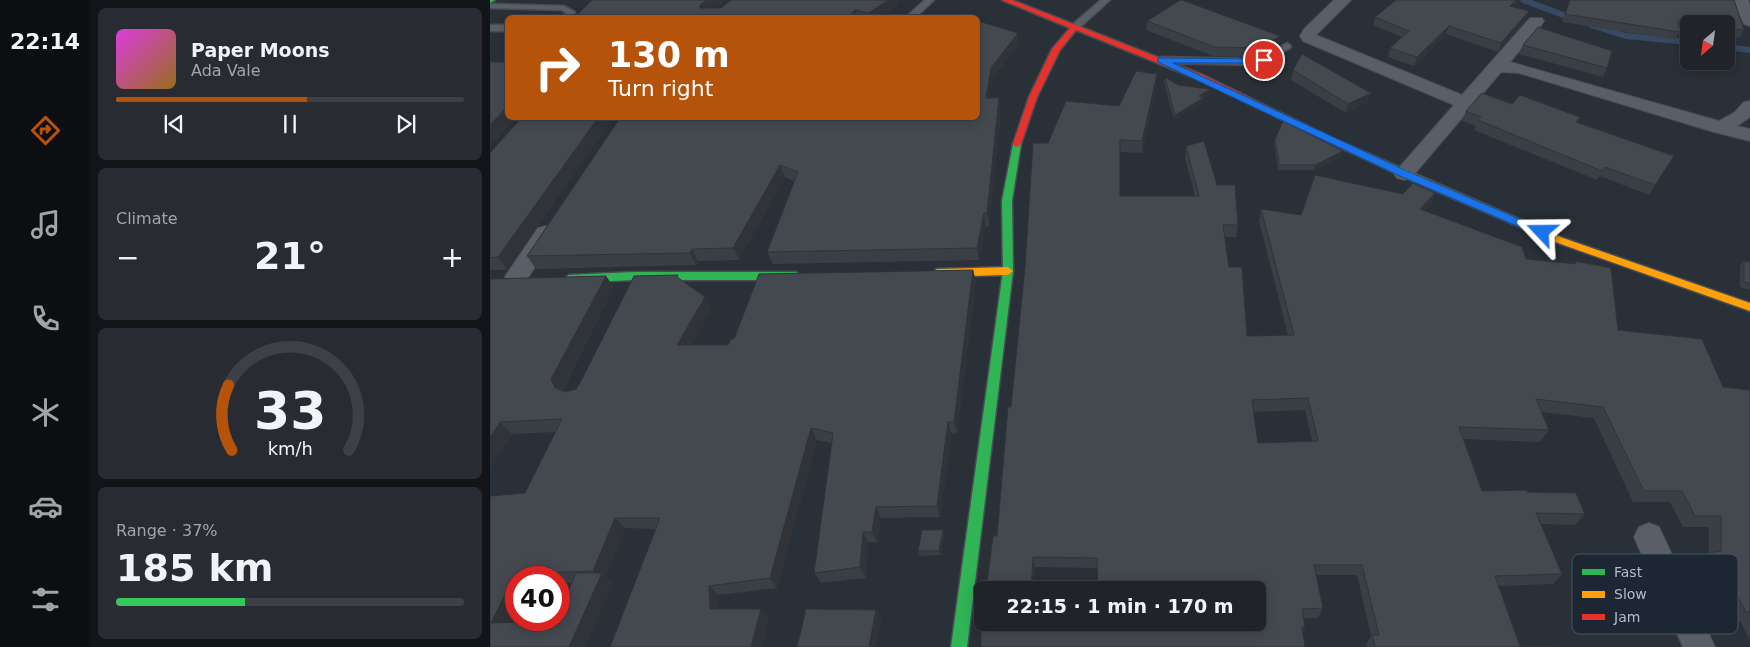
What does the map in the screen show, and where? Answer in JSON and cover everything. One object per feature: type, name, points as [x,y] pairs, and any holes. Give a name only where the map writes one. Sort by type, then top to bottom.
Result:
[{"type":"street","points":[[1006,0],[1122,47],[1161,60],[1404,174],[1559,240],[1750,307]]},
{"type":"street","points":[[1343,0],[1310,32],[1309,38],[1465,103]]},
{"type":"street","points":[[1740,0],[1750,21]]},
{"type":"street","points":[[1404,174],[1536,21]]},
{"type":"street","points":[[959,647],[1008,271],[1007,201],[1018,136],[1033,97],[1056,49],[1075,27]]},
{"type":"street","points":[[1496,67],[1507,66],[1522,69],[1750,135]]},
{"type":"street","points":[[1721,128],[1741,116],[1750,106]]},
{"type":"street","points":[[517,281],[558,216]]},
{"type":"street","points":[[928,273],[1008,271]]},
{"type":"street","points":[[560,279],[634,276],[809,275]]},
{"type":"street","points":[[621,301],[634,276]]},
{"type":"street","points":[[1649,537],[1657,554]]},
{"type":"street","points":[[1693,634],[1699,647]]},
{"type":"lane","points":[[912,15],[930,0]]},
{"type":"lane","points":[[1075,27],[1106,0]]},
{"type":"lane","points":[[490,6],[564,8],[571,12],[569,15]]},
{"type":"lane","points":[[490,28],[505,28]]},
{"type":"lane","points":[[1161,60],[1259,62],[1287,46]]},
{"type":"building","points":[[592,0],[707,0],[700,5],[700,8],[721,8],[731,0],[888,0],[869,13],[855,10],[850,15],[577,15]]},
{"type":"building","points":[[1180,0],[1280,36],[1259,48],[1214,47],[1147,21]]},
{"type":"building","points":[[1396,0],[1516,0],[1510,6],[1529,11],[1501,43],[1449,26],[1417,57],[1390,48],[1409,31],[1375,17]]},
{"type":"building","points":[[1570,0],[1734,0],[1744,30],[1735,29],[1735,15],[1680,15],[1680,21],[1678,21],[1680,32],[1565,14]]},
{"type":"building","points":[[980,22],[1018,33],[991,68],[986,98],[999,98],[987,213],[984,213],[977,248],[767,252],[798,172],[780,165],[733,248],[692,249],[690,253],[527,256],[619,120],[980,120]]},
{"type":"building","points":[[1538,27],[1612,51],[1607,68],[1523,45]]},
{"type":"building","points":[[1302,54],[1371,93],[1348,104],[1293,70]]},
{"type":"building","points":[[490,62],[505,62],[505,109],[490,125]]},
{"type":"building","points":[[1136,71],[1157,74],[1142,141],[1120,140],[1120,196],[1199,196],[1186,146],[1204,141],[1217,185],[1235,185],[1238,225],[1223,225],[1229,267],[1242,267],[1247,336],[1294,335],[1261,209],[1301,215],[1315,175],[1403,194],[1413,183],[1435,193],[1420,209],[1522,247],[1526,259],[1576,264],[1575,261],[1611,268],[1618,330],[1702,339],[1723,387],[1750,390],[1750,612],[1746,612],[1738,597],[1738,554],[1715,554],[1714,552],[1721,551],[1721,516],[1695,516],[1682,491],[1644,491],[1603,407],[1536,399],[1549,430],[1459,427],[1482,491],[1527,490],[1527,492],[1576,493],[1585,514],[1536,513],[1562,574],[1495,576],[1520,646],[1560,647],[1375,647],[1372,635],[1379,635],[1362,565],[1314,565],[1323,608],[1302,609],[1305,627],[1302,627],[1305,647],[981,647],[981,631],[1266,631],[1266,581],[1098,581],[1097,558],[1033,557],[1032,581],[987,581],[993,536],[997,536],[1008,407],[1011,407],[1025,267],[1033,143],[1048,143],[1066,101],[1119,106]],"holes":[[[1308,398],[1318,441],[1258,443],[1252,400]]]},
{"type":"building","points":[[1165,77],[1178,85],[1210,89],[1199,96],[1203,98],[1175,115]]},
{"type":"building","points":[[1482,93],[1512,104],[1520,95],[1580,117],[1576,122],[1674,156],[1655,185],[1605,167],[1602,171],[1478,120],[1481,117],[1466,111]]},
{"type":"building","points":[[519,120],[597,120],[498,257],[490,258],[490,153]]},
{"type":"building","points":[[1283,121],[1343,151],[1315,165],[1279,165],[1275,139]]},
{"type":"building","points":[[1744,261],[1750,262],[1750,284],[1744,282]]},
{"type":"building","points":[[973,270],[954,422],[948,422],[937,506],[876,507],[872,532],[863,532],[860,567],[814,573],[833,433],[811,428],[770,578],[709,586],[710,609],[761,609],[751,647],[610,647],[660,518],[615,518],[593,571],[570,572],[570,566],[505,566],[505,594],[491,623],[505,623],[505,631],[570,631],[570,587],[576,573],[602,573],[569,647],[490,647],[490,496],[525,493],[562,419],[500,422],[490,438],[490,279],[606,276],[551,379],[555,388],[565,392],[576,389],[581,381],[634,276],[678,275],[677,277],[705,297],[677,345],[728,345],[731,339],[734,339],[759,274]]},
{"type":"building","points":[[922,530],[943,530],[939,551],[918,551]]},
{"type":"building","points":[[806,609],[876,610],[869,647],[797,647]]},
{"type":"waterway","points":[[1523,0],[1574,19]]},
{"type":"waterway","points":[[1591,25],[1626,36],[1680,41]]},
{"type":"waterway","points":[[1735,48],[1750,50]]},
{"type":"traffic: fast","points":[[959,647],[1008,271],[1007,201],[1017,144]]},
{"type":"traffic: fast","points":[[569,279],[634,276],[796,276]]},
{"type":"traffic: slow","points":[[1346,147],[1404,174],[1559,240],[1750,307]]},
{"type":"traffic: slow","points":[[937,273],[1008,271]]},
{"type":"traffic: jam","points":[[1006,0],[1075,27],[1056,49],[1033,97],[1017,144]]},
{"type":"traffic: jam","points":[[1075,27],[1200,77],[1346,147]]},
{"type":"route","points":[[1264,60],[1259,62],[1161,60],[1404,174],[1542,232]]}]
